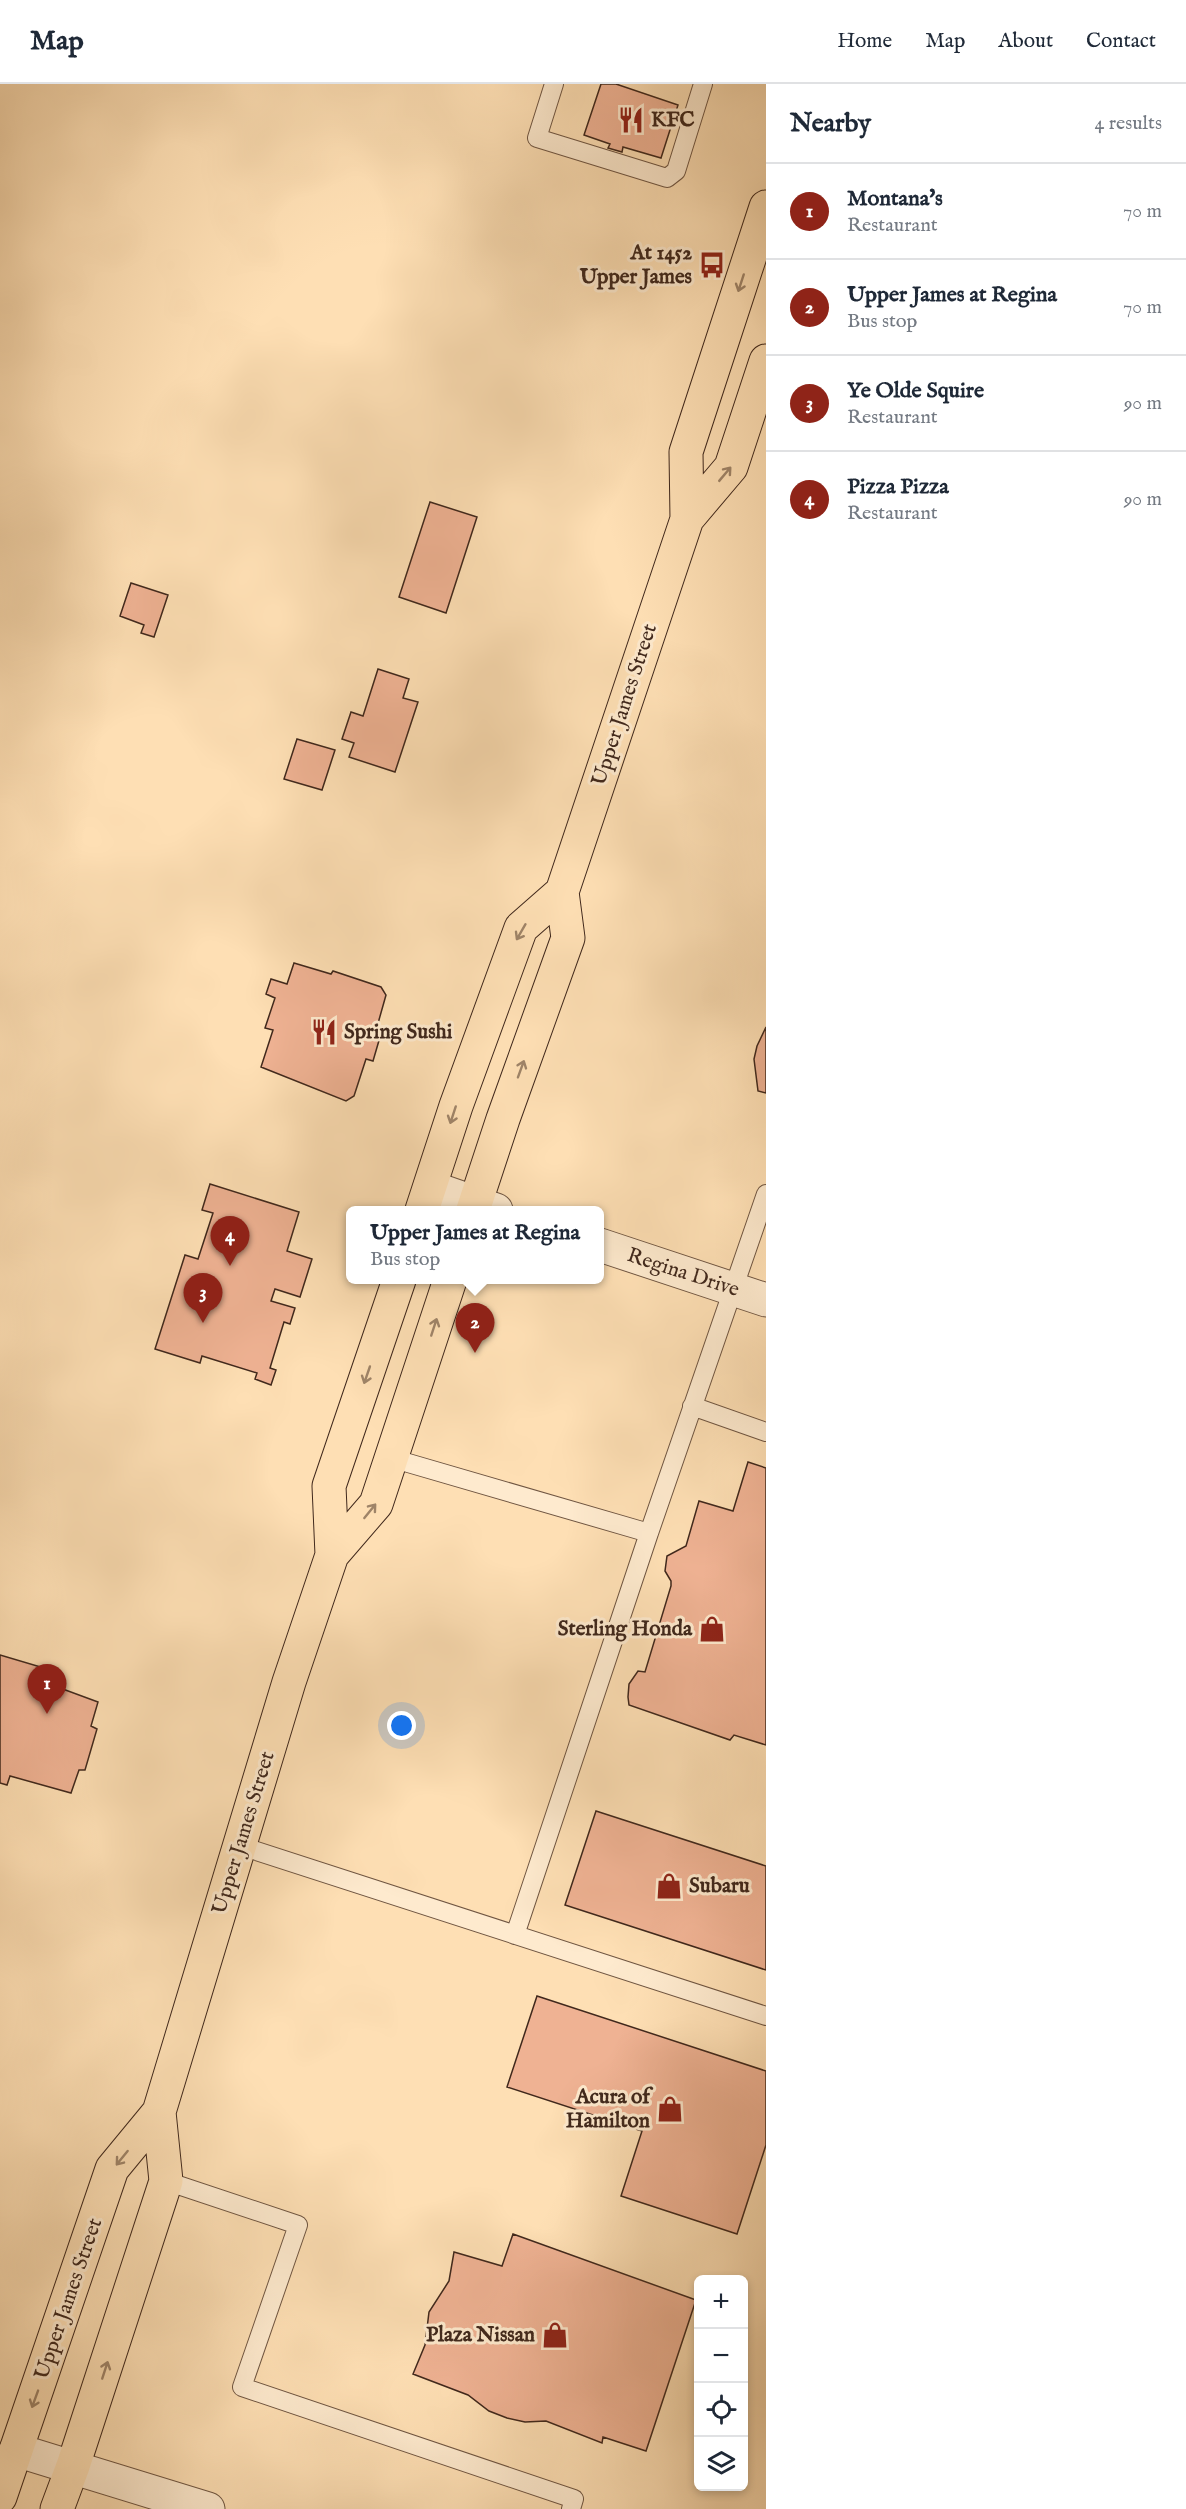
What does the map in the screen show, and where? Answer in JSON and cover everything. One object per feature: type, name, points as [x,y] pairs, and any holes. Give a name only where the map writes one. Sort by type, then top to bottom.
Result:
[{"type":"main road","name":"Upper James Street","points":[[482,1206],[568,938],[562,892],[687,519],[686,452],[766,207]]},
{"type":"main road","name":"Upper James Street","points":[[687,519],[731,467],[766,361]]},
{"type":"main road","points":[[426,1199],[456,1106],[521,928],[562,892]]},
{"type":"main road","name":"Upper James Street","points":[[0,2497],[112,2169],[159,2112],[289,1682],[332,1555],[329,1486],[398,1284]]},
{"type":"main road","name":"Upper James Street","points":[[332,1555],[376,1504],[449,1284]]},
{"type":"main road","name":"Upper James Street","points":[[57,2509],[166,2181],[159,2112]]},
{"type":"street","points":[[426,1199],[469,1206]]},
{"type":"street","name":"Regina Drive","points":[[604,1246],[766,1300]]},
{"type":"street","points":[[16,2450],[208,2509]]},
{"type":"lane","points":[[554,84],[537,138],[667,178],[676,171],[703,84]]},
{"type":"lane","points":[[515,1935],[692,1406],[766,1194]]},
{"type":"lane","points":[[692,1406],[766,1432]]},
{"type":"lane","points":[[391,1458],[649,1533]]},
{"type":"lane","points":[[241,1846],[766,2016]]},
{"type":"lane","points":[[166,2181],[298,2225],[242,2387],[574,2499],[571,2509]]},
{"type":"building","name":"KFC","points":[[601,84],[616,84],[678,105],[661,158],[623,147],[622,152],[608,148],[610,144],[584,135]]},
{"type":"building","points":[[430,502],[477,517],[446,613],[399,597]]},
{"type":"building","points":[[131,583],[168,595],[154,637],[141,633],[144,625],[120,616]]},
{"type":"building","points":[[378,669],[409,679],[403,698],[418,702],[395,772],[349,757],[354,743],[342,739],[351,712],[363,716]]},
{"type":"building","points":[[297,739],[335,750],[322,790],[284,779]]},
{"type":"building","name":"Spring Sushi","points":[[294,963],[331,974],[333,971],[381,987],[386,995],[375,1034],[380,1037],[373,1061],[366,1059],[354,1096],[346,1101],[261,1067],[273,1030],[265,1028],[275,998],[266,994],[271,979],[287,984]]},
{"type":"building","points":[[766,1027],[766,1093],[758,1091],[754,1059]]},
{"type":"building","points":[[210,1184],[299,1212],[287,1251],[312,1259],[300,1297],[275,1289],[271,1301],[295,1308],[290,1324],[284,1322],[270,1368],[276,1370],[271,1385],[255,1379],[257,1373],[202,1356],[200,1363],[155,1349],[185,1255],[198,1259],[213,1213],[202,1210]]},
{"type":"building","name":"Sterling Honda","points":[[748,1462],[766,1468],[766,1745],[734,1735],[730,1740],[629,1705],[628,1697],[629,1684],[638,1671],[645,1672],[671,1586],[671,1581],[665,1571],[667,1556],[686,1546],[699,1501],[733,1511]]},
{"type":"building","points":[[0,1655],[44,1668],[41,1681],[98,1702],[91,1726],[97,1729],[85,1770],[79,1770],[71,1793],[10,1776],[7,1785],[0,1783]]},
{"type":"building","name":"Subaru","points":[[596,1811],[766,1866],[766,1970],[565,1905]]},
{"type":"building","name":"Acura of Hamilton","points":[[537,1996],[766,2071],[766,2145],[737,2234],[621,2196],[642,2131],[507,2087]]},
{"type":"building","name":"Plaza Nissan","points":[[513,2234],[694,2299],[694,2306],[646,2451],[603,2437],[602,2443],[546,2421],[525,2422],[507,2418],[489,2411],[468,2395],[413,2374],[425,2345],[429,2312],[449,2281],[454,2252],[502,2266]]},
{"type":"place","name":"KFC","points":[[631,120]]},
{"type":"place","name":"At 1452 Upper James","points":[[712,265]]},
{"type":"place","name":"Spring Sushi","points":[[324,1032]]},
{"type":"place","name":"Pizza Pizza","points":[[230,1266]]},
{"type":"place","name":"Ye Olde Squire","points":[[203,1323]]},
{"type":"place","name":"Upper James at Regina","points":[[475,1353]]},
{"type":"place","name":"Sterling Honda","points":[[712,1629]]},
{"type":"place","name":"Montana's","points":[[47,1714]]},
{"type":"place","name":"Subaru","points":[[669,1886]]},
{"type":"place","name":"Acura of Hamilton","points":[[670,2109]]},
{"type":"place","name":"Plaza Nissan","points":[[555,2335]]}]
